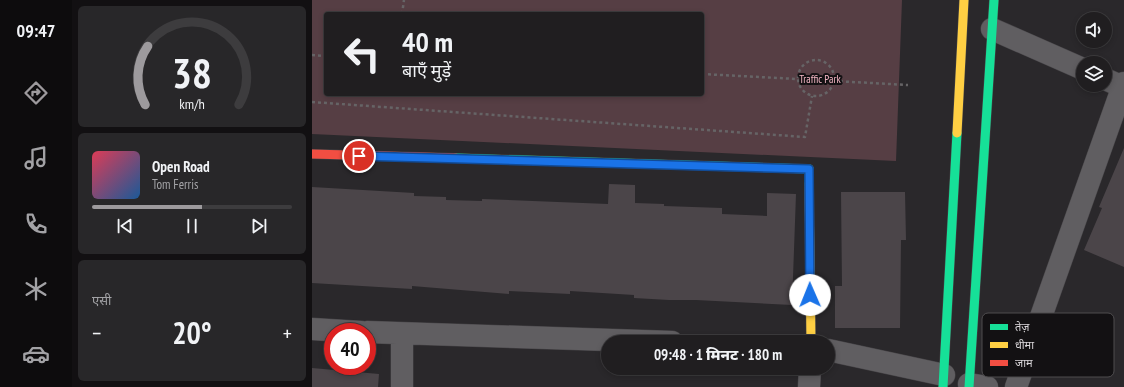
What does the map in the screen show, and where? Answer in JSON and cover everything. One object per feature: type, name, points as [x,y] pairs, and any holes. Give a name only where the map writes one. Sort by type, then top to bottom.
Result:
[{"type":"street","points":[[835,352],[944,381],[964,0]]},
{"type":"street","points":[[975,386],[994,0]]},
{"type":"street","points":[[992,29],[1076,66]]},
{"type":"street","points":[[1041,313],[1117,83]]},
{"type":"street","points":[[312,154],[809,169],[811,335]]},
{"type":"street","points":[[312,329],[324,330]]},
{"type":"street","points":[[376,333],[601,340]]},
{"type":"street","points":[[402,334],[402,387]]},
{"type":"street","points":[[809,387],[810,375]]},
{"type":"street","points":[[1016,387],[1019,377]]},
{"type":"path","points":[[402,12],[404,0]]},
{"type":"path","points":[[312,55],[324,56]]},
{"type":"path","points":[[817,59],[828,64],[834,75],[834,81],[829,91],[818,96],[806,94],[802,90],[797,79],[800,67],[811,60],[817,59]]},
{"type":"path","points":[[704,74],[797,79]]},
{"type":"path","points":[[834,81],[908,85]]},
{"type":"path","points":[[312,102],[805,137],[812,96]]},
{"type":"green space","name":"Traffic Park","points":[[312,0],[902,0],[896,161],[312,134]]},
{"type":"building","points":[[1124,148],[1124,267],[1084,250],[1102,208],[1099,207]]},
{"type":"building","points":[[609,184],[635,185],[635,203],[664,204],[664,206],[722,208],[722,214],[767,216],[767,193],[796,194],[792,305],[634,298],[634,295],[570,291],[570,294],[509,291],[509,294],[412,286],[412,289],[312,283],[312,187],[414,193],[414,196],[446,197],[446,200],[482,201],[482,199],[608,204]]},
{"type":"building","points":[[841,192],[905,192],[906,240],[901,240],[900,328],[835,328],[835,286],[842,286]]},
{"type":"building","points":[[312,368],[324,369],[324,375],[379,374],[378,387],[312,387]]},
{"type":"traffic: fast","points":[[969,387],[994,0]]},
{"type":"traffic: fast","points":[[943,387],[957,133]]},
{"type":"traffic: fast","points":[[456,158],[809,169],[809,184]]},
{"type":"traffic: slow","points":[[957,133],[964,0]]},
{"type":"traffic: slow","points":[[809,184],[811,335]]},
{"type":"traffic: jam","points":[[312,154],[456,158]]},
{"type":"route","points":[[359,156],[809,169],[810,295]]}]
